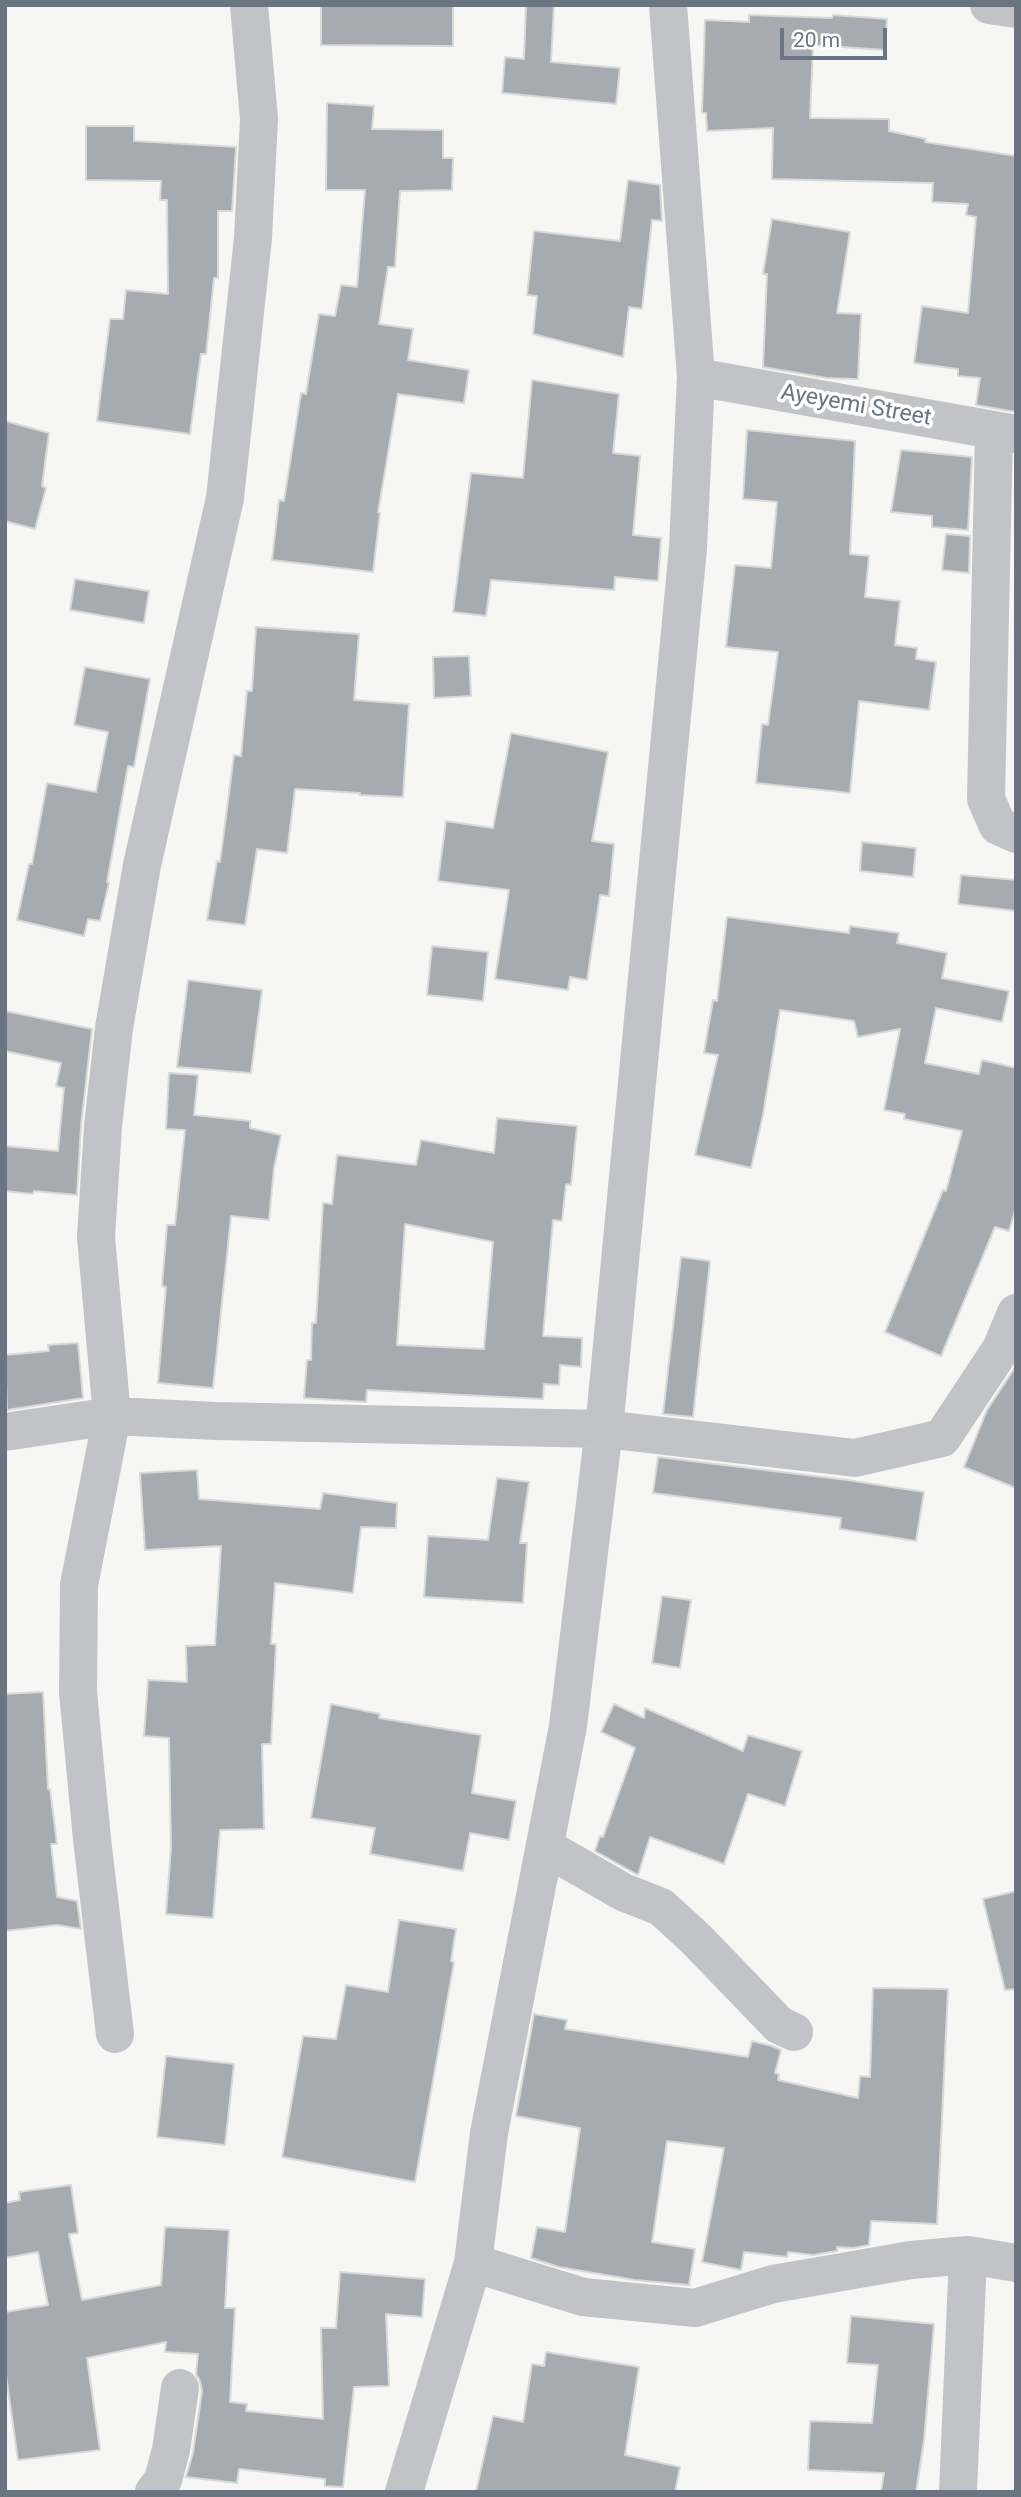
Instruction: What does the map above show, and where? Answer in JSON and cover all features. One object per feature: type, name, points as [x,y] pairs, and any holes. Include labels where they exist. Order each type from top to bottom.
[{"type":"street","points":[[115,2034],[78,1692],[79,1586],[112,1416],[96,1237],[103,1126],[114,1028],[142,865],[225,498],[253,238],[260,119],[249,5]]},
{"type":"street","points":[[404,2492],[473,2263],[489,2133],[568,1726],[604,1429],[688,548],[696,377],[668,5]]},
{"type":"street","points":[[989,5],[1016,9]]},
{"type":"street","name":"Ayeyemi Street","points":[[696,377],[1005,432]]},
{"type":"street","points":[[1005,432],[986,799],[998,826],[1016,834]]},
{"type":"street","points":[[5,1432],[112,1416],[216,1421],[604,1429],[855,1458],[942,1438],[1001,1349],[1016,1313]]},
{"type":"street","points":[[545,1847],[623,1892],[661,1907],[695,1938],[779,2025],[794,2032]]},
{"type":"street","points":[[473,2263],[583,2297],[695,2308],[773,2284],[911,2260],[968,2255],[1016,2263]]},
{"type":"street","points":[[958,2492],[968,2255]]},
{"type":"street","points":[[154,2492],[163,2480],[171,2450],[180,2388]]},
{"type":"building","points":[[321,5],[453,5],[453,46],[321,45]]},
{"type":"building","points":[[526,5],[554,5],[551,62],[620,68],[616,104],[502,93],[505,57],[524,59]]},
{"type":"building","points":[[749,15],[832,18],[833,15],[887,19],[885,50],[813,45],[810,118],[889,119],[889,131],[926,139],[925,142],[1016,156],[1016,412],[976,405],[980,378],[958,376],[958,369],[914,363],[922,306],[968,313],[976,217],[966,215],[968,204],[932,202],[933,183],[772,179],[773,128],[707,131],[706,113],[702,113],[705,20],[749,22]]},
{"type":"building","points":[[327,103],[374,106],[372,129],[443,130],[443,158],[453,158],[452,190],[400,191],[395,267],[388,267],[379,324],[413,329],[408,360],[469,370],[464,403],[398,394],[378,512],[373,572],[272,560],[279,500],[284,501],[301,393],[306,394],[319,314],[335,316],[341,285],[357,287],[365,190],[326,190]]},
{"type":"building","points":[[86,126],[134,126],[134,141],[236,147],[232,211],[218,211],[218,278],[214,278],[206,354],[201,354],[190,434],[97,421],[110,319],[123,319],[126,290],[168,294],[167,200],[160,200],[161,181],[86,180]]},
{"type":"building","points":[[628,180],[660,185],[662,221],[652,220],[642,309],[629,307],[623,357],[533,334],[537,296],[527,295],[534,231],[620,241]]},
{"type":"building","points":[[772,219],[850,232],[837,313],[861,314],[858,379],[827,378],[763,367],[767,274],[763,274]]},
{"type":"building","points":[[532,380],[619,394],[613,453],[640,456],[633,535],[661,538],[658,581],[615,577],[614,590],[491,580],[486,616],[453,612],[471,473],[523,478]]},
{"type":"building","points":[[5,421],[49,433],[42,486],[46,488],[35,529],[5,521]]},
{"type":"building","points":[[747,430],[855,441],[850,554],[869,556],[865,597],[900,601],[895,645],[917,648],[916,659],[936,662],[929,710],[859,701],[850,793],[756,783],[762,724],[768,725],[778,652],[726,647],[735,565],[771,568],[777,502],[743,499]]},
{"type":"building","points":[[901,450],[972,457],[968,530],[932,527],[932,516],[891,512]]},
{"type":"building","points":[[946,534],[970,536],[969,573],[942,570]]},
{"type":"building","points":[[75,579],[149,591],[144,623],[70,610]]},
{"type":"building","points":[[256,627],[359,634],[354,700],[409,704],[403,797],[295,789],[287,853],[257,849],[245,925],[207,920],[217,861],[220,862],[234,755],[241,756],[247,691],[252,691]]},
{"type":"building","points":[[469,656],[471,696],[434,698],[433,657]]},
{"type":"building","points":[[85,667],[150,679],[134,767],[128,766],[107,882],[109,883],[100,921],[88,919],[84,936],[17,920],[29,864],[32,864],[47,783],[96,792],[108,732],[74,725]]},
{"type":"building","points":[[511,733],[608,752],[592,841],[614,844],[609,896],[600,895],[587,980],[570,977],[568,990],[495,979],[509,890],[438,881],[446,821],[493,828]]},
{"type":"building","points":[[862,842],[916,848],[913,877],[860,871]]},
{"type":"building","points":[[961,875],[1016,880],[1016,911],[958,904]]},
{"type":"building","points":[[727,917],[849,933],[850,926],[899,933],[897,943],[947,953],[942,978],[1009,991],[1002,1022],[936,1008],[925,1063],[979,1074],[982,1060],[1016,1068],[1016,1207],[1009,1231],[995,1227],[941,1356],[885,1332],[943,1190],[946,1191],[962,1131],[904,1119],[905,1114],[884,1110],[900,1029],[858,1037],[854,1021],[780,1010],[763,1115],[751,1168],[695,1155],[718,1055],[704,1053],[713,1000],[717,1001]]},
{"type":"building","points":[[432,946],[488,952],[483,1001],[427,995]]},
{"type":"building","points":[[188,980],[262,990],[251,1073],[177,1067]]},
{"type":"building","points":[[5,1011],[92,1029],[81,1125],[77,1195],[5,1191],[5,1146],[58,1151],[64,1088],[56,1086],[61,1063],[5,1051]]},
{"type":"building","points":[[169,1073],[198,1075],[194,1115],[250,1121],[250,1128],[281,1135],[274,1168],[269,1220],[231,1216],[213,1388],[158,1383],[166,1287],[162,1286],[167,1225],[175,1225],[185,1130],[166,1129]]},
{"type":"building","points":[[497,1118],[577,1126],[571,1185],[566,1184],[562,1221],[553,1220],[543,1336],[582,1338],[581,1367],[560,1365],[559,1385],[544,1384],[543,1399],[367,1390],[366,1402],[304,1398],[307,1360],[311,1360],[312,1323],[316,1323],[323,1203],[332,1204],[337,1155],[416,1165],[421,1140],[494,1153]],"holes":[[[405,1224],[493,1242],[484,1349],[397,1345]]]},
{"type":"building","points":[[681,1257],[710,1261],[693,1417],[663,1414]]},
{"type":"building","points":[[78,1343],[83,1398],[7,1410],[5,1355],[49,1351],[48,1345]]},
{"type":"building","points":[[1016,1366],[1016,1488],[964,1467],[987,1410]]},
{"type":"building","points":[[658,1457],[924,1492],[916,1541],[840,1529],[841,1518],[653,1493]]},
{"type":"building","points":[[197,1470],[199,1499],[320,1509],[323,1493],[397,1503],[396,1528],[361,1527],[353,1593],[275,1583],[271,1644],[276,1644],[271,1744],[262,1744],[264,1829],[220,1830],[213,1918],[166,1914],[171,1848],[169,1738],[144,1736],[148,1680],[187,1682],[186,1646],[215,1645],[221,1546],[145,1550],[140,1473]]},
{"type":"building","points":[[497,1478],[529,1482],[520,1543],[527,1543],[523,1603],[424,1597],[428,1536],[488,1540]]},
{"type":"building","points":[[662,1596],[691,1600],[680,1668],[652,1663]]},
{"type":"building","points":[[43,1692],[48,1789],[57,1844],[51,1844],[57,1897],[77,1901],[81,1929],[57,1925],[5,1931],[5,1694]]},
{"type":"building","points":[[331,1704],[380,1714],[379,1718],[481,1735],[472,1793],[516,1801],[509,1840],[470,1833],[463,1871],[370,1854],[375,1828],[311,1818]]},
{"type":"building","points":[[614,1704],[644,1718],[645,1708],[743,1751],[748,1735],[802,1751],[785,1806],[748,1794],[724,1864],[650,1837],[638,1875],[595,1851],[600,1836],[603,1837],[635,1748],[601,1732]]},
{"type":"building","points":[[1016,1891],[1016,1989],[1005,1990],[983,1899]]},
{"type":"building","points":[[399,1920],[456,1929],[451,1961],[454,1962],[415,2182],[282,2157],[303,2036],[336,2039],[346,1985],[388,1992]]},
{"type":"building","points":[[873,1988],[948,1989],[937,2224],[871,2221],[869,2245],[837,2247],[837,2251],[813,2255],[788,2252],[787,2257],[744,2252],[741,2270],[702,2262],[724,2148],[667,2141],[652,2242],[695,2249],[689,2285],[635,2280],[559,2267],[531,2258],[537,2227],[565,2232],[580,2128],[516,2116],[534,2014],[567,2020],[565,2029],[748,2057],[752,2041],[772,2046],[781,2050],[775,2073],[779,2074],[778,2080],[858,2098],[860,2076],[870,2077]]},
{"type":"building","points":[[166,2056],[234,2064],[225,2145],[157,2137]]},
{"type":"building","points":[[71,2185],[78,2233],[69,2234],[82,2300],[161,2285],[165,2227],[229,2230],[225,2308],[235,2308],[230,2402],[247,2404],[246,2411],[323,2419],[321,2328],[336,2328],[340,2272],[425,2279],[422,2317],[386,2314],[389,2386],[354,2387],[343,2487],[325,2486],[325,2479],[239,2469],[237,2483],[186,2477],[193,2453],[202,2391],[196,2374],[198,2354],[165,2352],[166,2342],[87,2358],[100,2450],[18,2460],[5,2368],[5,2312],[48,2305],[38,2252],[5,2258],[5,2203],[20,2200],[19,2192]]},
{"type":"building","points":[[851,2316],[934,2324],[924,2440],[916,2492],[881,2492],[884,2473],[808,2470],[810,2421],[872,2423],[878,2365],[847,2363]]},
{"type":"building","points":[[546,2352],[639,2367],[625,2455],[680,2467],[675,2492],[476,2492],[493,2416],[523,2422],[532,2364],[544,2366]]}]
